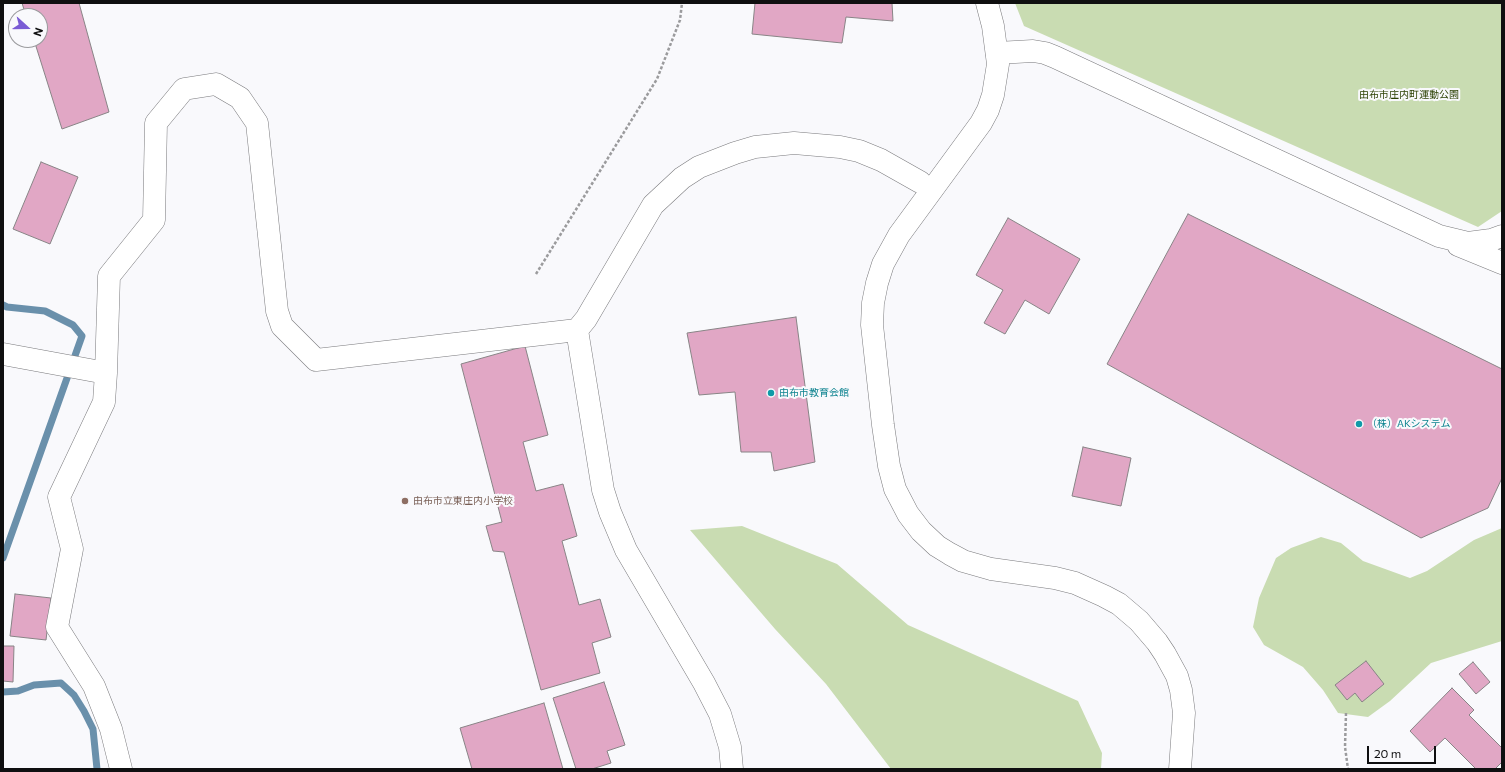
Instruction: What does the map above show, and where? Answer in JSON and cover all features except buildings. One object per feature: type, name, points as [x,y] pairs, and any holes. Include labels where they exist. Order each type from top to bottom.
[{"type":"street","points":[[987,3],[993,26],[998,64],[993,95],[988,110],[981,123],[899,234],[883,264],[873,303],[872,325],[883,425],[893,481],[902,503],[921,531],[937,546],[950,554],[963,561],[991,569],[1055,578],[1075,583],[1118,604],[1139,621],[1165,654],[1177,676],[1181,690],[1184,713],[1180,769]]},
{"type":"street","points":[[997,53],[1033,51],[1045,53],[1055,57],[1439,236],[1502,263]]},
{"type":"street","points":[[121,769],[111,729],[94,686],[57,627],[72,549],[59,497],[104,402],[108,276],[154,220],[156,123],[184,89],[216,84],[240,98],[257,123],[277,311],[282,326],[316,360],[577,330],[590,314],[652,205],[682,178],[699,167],[717,159],[755,147],[794,143],[840,147],[859,151],[881,160],[920,182]]},
{"type":"street","points":[[1439,236],[1468,243],[1491,240],[1502,236]]},
{"type":"street","points":[[577,330],[603,490],[610,512],[626,550],[704,683],[720,714],[730,747],[732,769]]},
{"type":"street","points":[[3,354],[106,373]]},
{"type":"path","points":[[536,274],[657,79],[680,20],[682,3]]},
{"type":"path","points":[[1346,713],[1346,747],[1348,769]]},
{"type":"green space","name":"由布市庄内町運動公園","points":[[1015,3],[1502,3],[1502,211],[1478,227],[1024,26]]},
{"type":"green space","points":[[742,526],[837,564],[908,625],[1078,701],[1102,753],[1101,769],[891,769],[826,684],[775,629],[690,530]]},
{"type":"green space","points":[[1502,528],[1502,641],[1431,663],[1390,701],[1368,717],[1338,713],[1323,690],[1303,667],[1264,645],[1253,627],[1259,598],[1276,558],[1291,548],[1321,537],[1341,543],[1363,561],[1410,578],[1427,571],[1474,540]]},
{"type":"waterway","points":[[3,305],[7,307],[45,311],[73,325],[82,336],[3,558]]},
{"type":"waterway","points":[[3,692],[18,691],[34,685],[61,683],[74,695],[93,729],[97,769]]},
{"type":"place","name":"由布市教育会館","points":[[771,393]]},
{"type":"place","name":"（株）AKシステム","points":[[1359,424]]},
{"type":"place","name":"由布市立東庄内小学校","points":[[405,501]]}]
